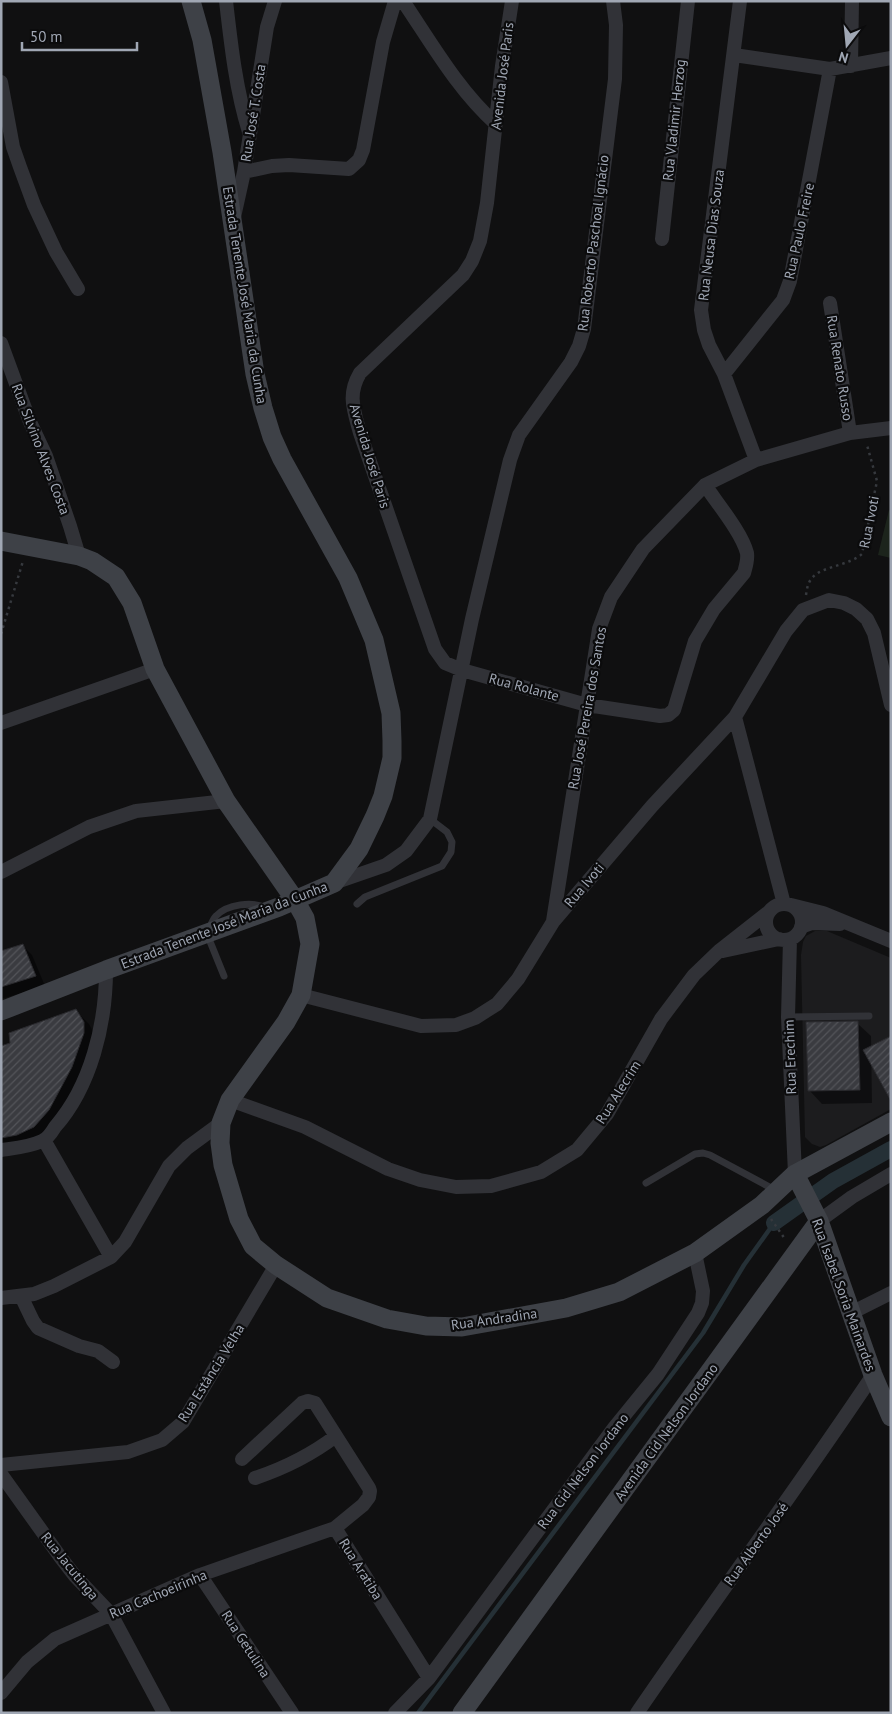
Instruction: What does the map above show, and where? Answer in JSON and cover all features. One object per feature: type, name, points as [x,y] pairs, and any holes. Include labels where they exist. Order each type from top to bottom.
[{"type":"main road","name":"Estrada Tenente José Maria da Cunha","points":[[1,1011],[106,970],[271,910],[334,883],[359,849],[383,796],[392,758],[391,713],[374,640],[348,578],[282,459],[265,416],[255,374],[202,40],[191,1]]},
{"type":"main road","name":"Rua Andradina","points":[[1,541],[79,556],[92,561],[116,577],[132,603],[155,669],[226,801],[306,918],[310,944],[301,995],[286,1022],[230,1100],[221,1123],[220,1143],[223,1165],[239,1219],[254,1246],[276,1265],[327,1298],[387,1319],[426,1326],[462,1327],[566,1308],[619,1292],[695,1253],[762,1205],[777,1191],[799,1182]]},
{"type":"main road","points":[[799,1182],[891,1122]]},
{"type":"main road","name":"Rua Isabel Soria Mainardes","points":[[799,1182],[816,1215],[873,1375],[891,1417]]},
{"type":"main road","name":"Avenida Cid Nelson Jordano","points":[[462,1713],[816,1215]]},
{"type":"street","points":[[226,1],[237,86],[242,111],[250,135]]},
{"type":"street","name":"Rua José T. Costa","points":[[232,225],[244,172],[267,27],[275,1]]},
{"type":"street","points":[[244,172],[280,165],[348,169],[359,160],[363,150],[384,42],[395,1]]},
{"type":"street","points":[[403,1],[464,91],[480,110],[496,124]]},
{"type":"street","name":"Avenida José Paris","points":[[462,670],[445,662],[435,649],[360,433],[352,399],[355,382],[360,373],[463,275],[472,261],[480,241],[487,203],[502,66],[512,1]]},
{"type":"street","name":"Rua Roberto Paschoal Ignácio","points":[[462,670],[510,460],[519,435],[571,362],[579,346],[584,329],[615,79],[616,24],[613,1]]},
{"type":"street","name":"Rua Vladimir Herzog","points":[[662,239],[688,1]]},
{"type":"street","name":"Rua Neusa Dias Souza","points":[[740,1],[702,310],[704,330],[709,345],[724,374],[756,460]]},
{"type":"street","points":[[851,66],[852,1]]},
{"type":"street","points":[[734,55],[830,69],[891,58]]},
{"type":"street","name":"Rua Paulo Freire","points":[[724,374],[783,300],[790,281],[830,69]]},
{"type":"street","points":[[1,82],[13,147],[34,205],[56,252],[78,289]]},
{"type":"street","name":"Rua Renato Russo","points":[[830,303],[857,432]]},
{"type":"street","name":"Rua Silvino Alves Costa","points":[[1,343],[30,422],[46,456],[79,556]]},
{"type":"street","name":"Rua José Pereira dos Santos","points":[[553,922],[599,629],[612,597],[643,549],[705,485],[756,460],[857,432],[891,428]]},
{"type":"street","name":"Rua Rolante","points":[[462,670],[587,704],[660,716],[668,715],[674,710],[695,641],[704,625],[744,573],[747,566],[746,553],[741,539],[705,485]]},
{"type":"street","name":"Rua Ivoti","points":[[301,995],[422,1026],[456,1025],[476,1018],[497,1004],[518,979],[553,922],[652,806],[735,717],[786,631],[803,610],[829,600],[844,603],[856,609],[867,619],[874,633],[891,705]]},
{"type":"street","points":[[1,723],[155,669]]},
{"type":"street","points":[[334,883],[386,865],[406,851],[430,819],[462,670]]},
{"type":"street","points":[[720,951],[784,939],[799,932],[801,927],[801,916],[798,911],[787,905],[735,717]]},
{"type":"street","points":[[1,872],[90,827],[136,812],[226,801]]},
{"type":"street","points":[[784,939],[774,936],[767,927],[767,916],[776,906],[787,905],[823,913],[891,941]]},
{"type":"street","name":"Rua Alecrim","points":[[230,1100],[305,1127],[388,1169],[420,1180],[456,1187],[491,1186],[541,1172],[577,1150],[607,1114],[661,1020],[694,975],[720,951],[770,911]]},
{"type":"street","points":[[801,927],[812,923],[849,925]]},
{"type":"street","name":"Rua Erechim","points":[[784,939],[799,1182]]},
{"type":"street","points":[[1,1150],[22,1148],[44,1140],[67,1114],[98,1044],[106,998],[106,970]]},
{"type":"street","points":[[1,1298],[34,1294],[111,1257],[125,1242],[169,1166],[187,1148],[221,1123]]},
{"type":"street","points":[[44,1140],[111,1257]]},
{"type":"street","name":"Avenida Cid Nelson Jordano","points":[[816,1215],[891,1174]]},
{"type":"street","name":"Rua Cid Nelson Jordano","points":[[429,1678],[608,1436],[658,1374],[698,1313],[702,1303],[702,1291],[695,1253]]},
{"type":"street","name":"Rua Estância Velha","points":[[1,1465],[128,1452],[162,1440],[183,1422],[276,1265]]},
{"type":"street","points":[[852,1313],[891,1293]]},
{"type":"street","points":[[21,1296],[38,1328],[79,1346],[98,1351],[113,1362]]},
{"type":"street","name":"Rua Alberto José","points":[[637,1713],[810,1469],[873,1375]]},
{"type":"street","name":"Rua Aratiba","points":[[242,1458],[302,1403],[308,1401],[315,1403],[370,1491],[369,1497],[363,1505],[335,1528],[429,1678]]},
{"type":"street","points":[[256,1478],[300,1460],[336,1436]]},
{"type":"street","name":"Rua Jacutinga","points":[[1,1474],[60,1558],[111,1614],[164,1713]]},
{"type":"street","name":"Rua Cachoeirinha","points":[[1,1693],[27,1662],[55,1639],[200,1575],[335,1528]]},
{"type":"street","name":"Rua Getulina","points":[[200,1575],[292,1713]]},
{"type":"street","points":[[395,1713],[429,1678]]},
{"type":"lane","points":[[357,904],[365,897],[442,866],[451,852],[452,842],[447,832],[430,819]]},
{"type":"lane","points":[[207,934],[224,976]]},
{"type":"lane","points":[[788,1017],[869,1016]]},
{"type":"lane","points":[[646,1183],[695,1154],[702,1153],[710,1155],[777,1191]]},
{"type":"path","name":"Rua Ivoti","points":[[803,610],[808,583],[814,575],[855,561],[862,554],[877,481],[857,432]]},
{"type":"path","points":[[1,634],[28,545]]},
{"type":"path","points":[[770,1218],[783,1237]]},
{"type":"shaded area","points":[[889,510],[891,511],[891,558],[878,555]]},
{"type":"shaded area","points":[[815,931],[827,931],[891,958],[891,1109],[820,1147],[812,1144],[805,1137],[801,955],[806,936]]},
{"type":"building","points":[[23,944],[36,976],[1,987],[1,951]]},
{"type":"building","points":[[76,1009],[84,1022],[84,1033],[72,1067],[49,1110],[34,1127],[17,1135],[1,1138],[1,1046],[10,1043],[9,1033]]},
{"type":"building","points":[[858,1021],[860,1090],[808,1091],[806,1022]]},
{"type":"building","points":[[891,1036],[891,1101],[863,1050]]},
{"type":"waterway","points":[[774,1223],[833,1181],[891,1149]]},
{"type":"waterway","points":[[418,1713],[703,1333],[744,1265],[774,1223]]}]
